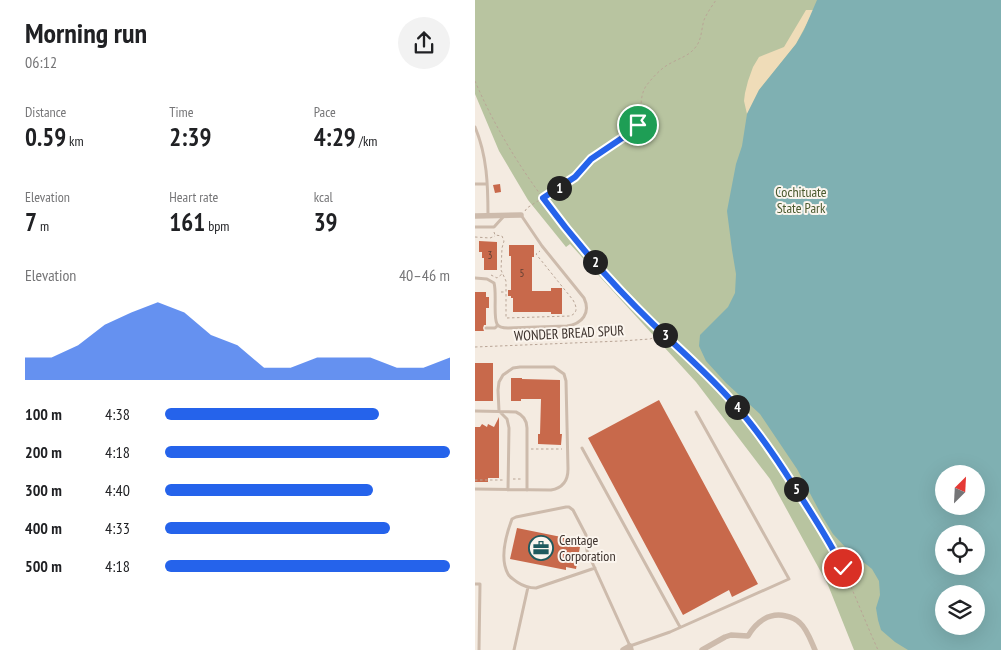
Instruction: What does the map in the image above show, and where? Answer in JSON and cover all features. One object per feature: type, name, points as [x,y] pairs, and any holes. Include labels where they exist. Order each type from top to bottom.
[{"type":"street","points":[[475,216],[521,215]]},
{"type":"street","points":[[702,650],[731,635],[748,636],[751,630],[765,617],[777,614],[800,622],[805,628],[815,650]]},
{"type":"street","points":[[623,650],[630,648]]},
{"type":"lane","points":[[475,127],[483,151],[488,216]]},
{"type":"lane","points":[[475,184],[487,184]]},
{"type":"lane","points":[[486,328],[498,326],[508,328],[573,325],[582,319],[587,308],[583,296],[546,251],[521,215]]},
{"type":"lane","points":[[475,228],[494,227],[504,216]]},
{"type":"lane","points":[[475,278],[487,279],[494,283],[498,326]]},
{"type":"lane","points":[[475,489],[508,490],[551,490],[563,486],[568,474],[566,381],[563,374],[557,369],[520,366],[506,372],[501,378],[498,386],[499,411],[507,419],[509,428],[508,490]]},
{"type":"lane","points":[[475,411],[517,412],[525,420],[527,428],[527,490]]},
{"type":"lane","points":[[595,568],[539,587],[528,587],[520,584],[509,575],[503,557],[512,519],[566,506],[571,508],[586,535],[587,551],[595,568],[630,648],[789,579],[696,412]]},
{"type":"lane","points":[[582,448],[681,627]]},
{"type":"lane","points":[[475,584],[480,584],[479,650]]},
{"type":"lane","points":[[514,650],[528,587]]},
{"type":"path","points":[[521,215],[527,208],[575,177],[591,159],[634,130],[640,118],[642,94],[645,87],[661,70],[672,62],[687,56],[695,48],[700,40],[705,19],[716,0]]},
{"type":"path","points":[[475,81],[484,102],[520,166],[562,222],[600,268],[629,299],[730,398],[768,447],[831,545],[843,568],[877,650]]},
{"type":"path","points":[[495,235],[493,232],[497,230]]},
{"type":"path","points":[[475,237],[490,238],[495,235],[502,236],[503,238],[501,270],[506,281],[506,318],[565,316],[573,314],[577,309],[573,300],[536,254],[540,251]]},
{"type":"path","points":[[501,292],[506,292]]},
{"type":"path","name":"WONDER BREAD SPUR","points":[[475,347],[621,342],[650,339],[663,333]]},
{"type":"path","points":[[531,449],[568,449]]},
{"type":"path","points":[[475,480],[527,479]]},
{"type":"green space","name":"Cochituate State Park","points":[[475,0],[1001,0],[1001,650],[854,650],[828,585],[770,479],[696,382],[570,244],[566,247],[528,200],[499,151],[475,94]]},
{"type":"sand","points":[[806,10],[814,10],[796,44],[759,90],[747,114],[744,101],[745,93],[753,67],[759,57],[784,47]]},
{"type":"water","name":"Cochituate State Park","points":[[817,0],[1001,0],[1001,650],[908,650],[881,630],[876,608],[880,595],[879,581],[872,569],[847,549],[833,534],[797,469],[760,414],[726,383],[706,361],[699,346],[700,335],[728,307],[735,293],[736,274],[727,211],[736,164],[742,146],[747,114],[759,90],[796,44]]},
{"type":"building","points":[[500,184],[501,192],[495,193],[493,185]]},
{"type":"building","points":[[479,241],[497,242],[497,270],[484,270],[484,258],[482,258],[482,252],[479,252]]},
{"type":"building","points":[[509,245],[534,245],[532,291],[551,291],[551,288],[562,288],[562,314],[551,314],[551,312],[513,312],[513,298],[508,296],[508,290],[511,290],[511,256],[509,256]]},
{"type":"building","points":[[475,292],[486,292],[486,297],[489,297],[489,308],[486,308],[484,331],[475,331]]},
{"type":"building","points":[[475,363],[493,363],[493,401],[475,401]]},
{"type":"building","points":[[511,378],[560,380],[561,445],[538,444],[541,399],[511,401]]},
{"type":"building","points":[[659,400],[758,584],[732,597],[729,590],[683,615],[588,438]]},
{"type":"building","points":[[499,417],[499,478],[488,478],[488,482],[475,482],[475,427],[480,427],[482,424],[487,427],[488,424],[494,427]]},
{"type":"building","points":[[517,528],[581,541],[576,569],[566,567],[566,570],[510,559]]},
{"type":"place","name":"Centage Corporation","points":[[541,548]]},
{"type":"route","points":[[638,125],[634,130],[591,159],[575,177],[543,198],[600,268],[653,323],[705,372],[745,416],[761,436],[818,523],[843,568]]}]
